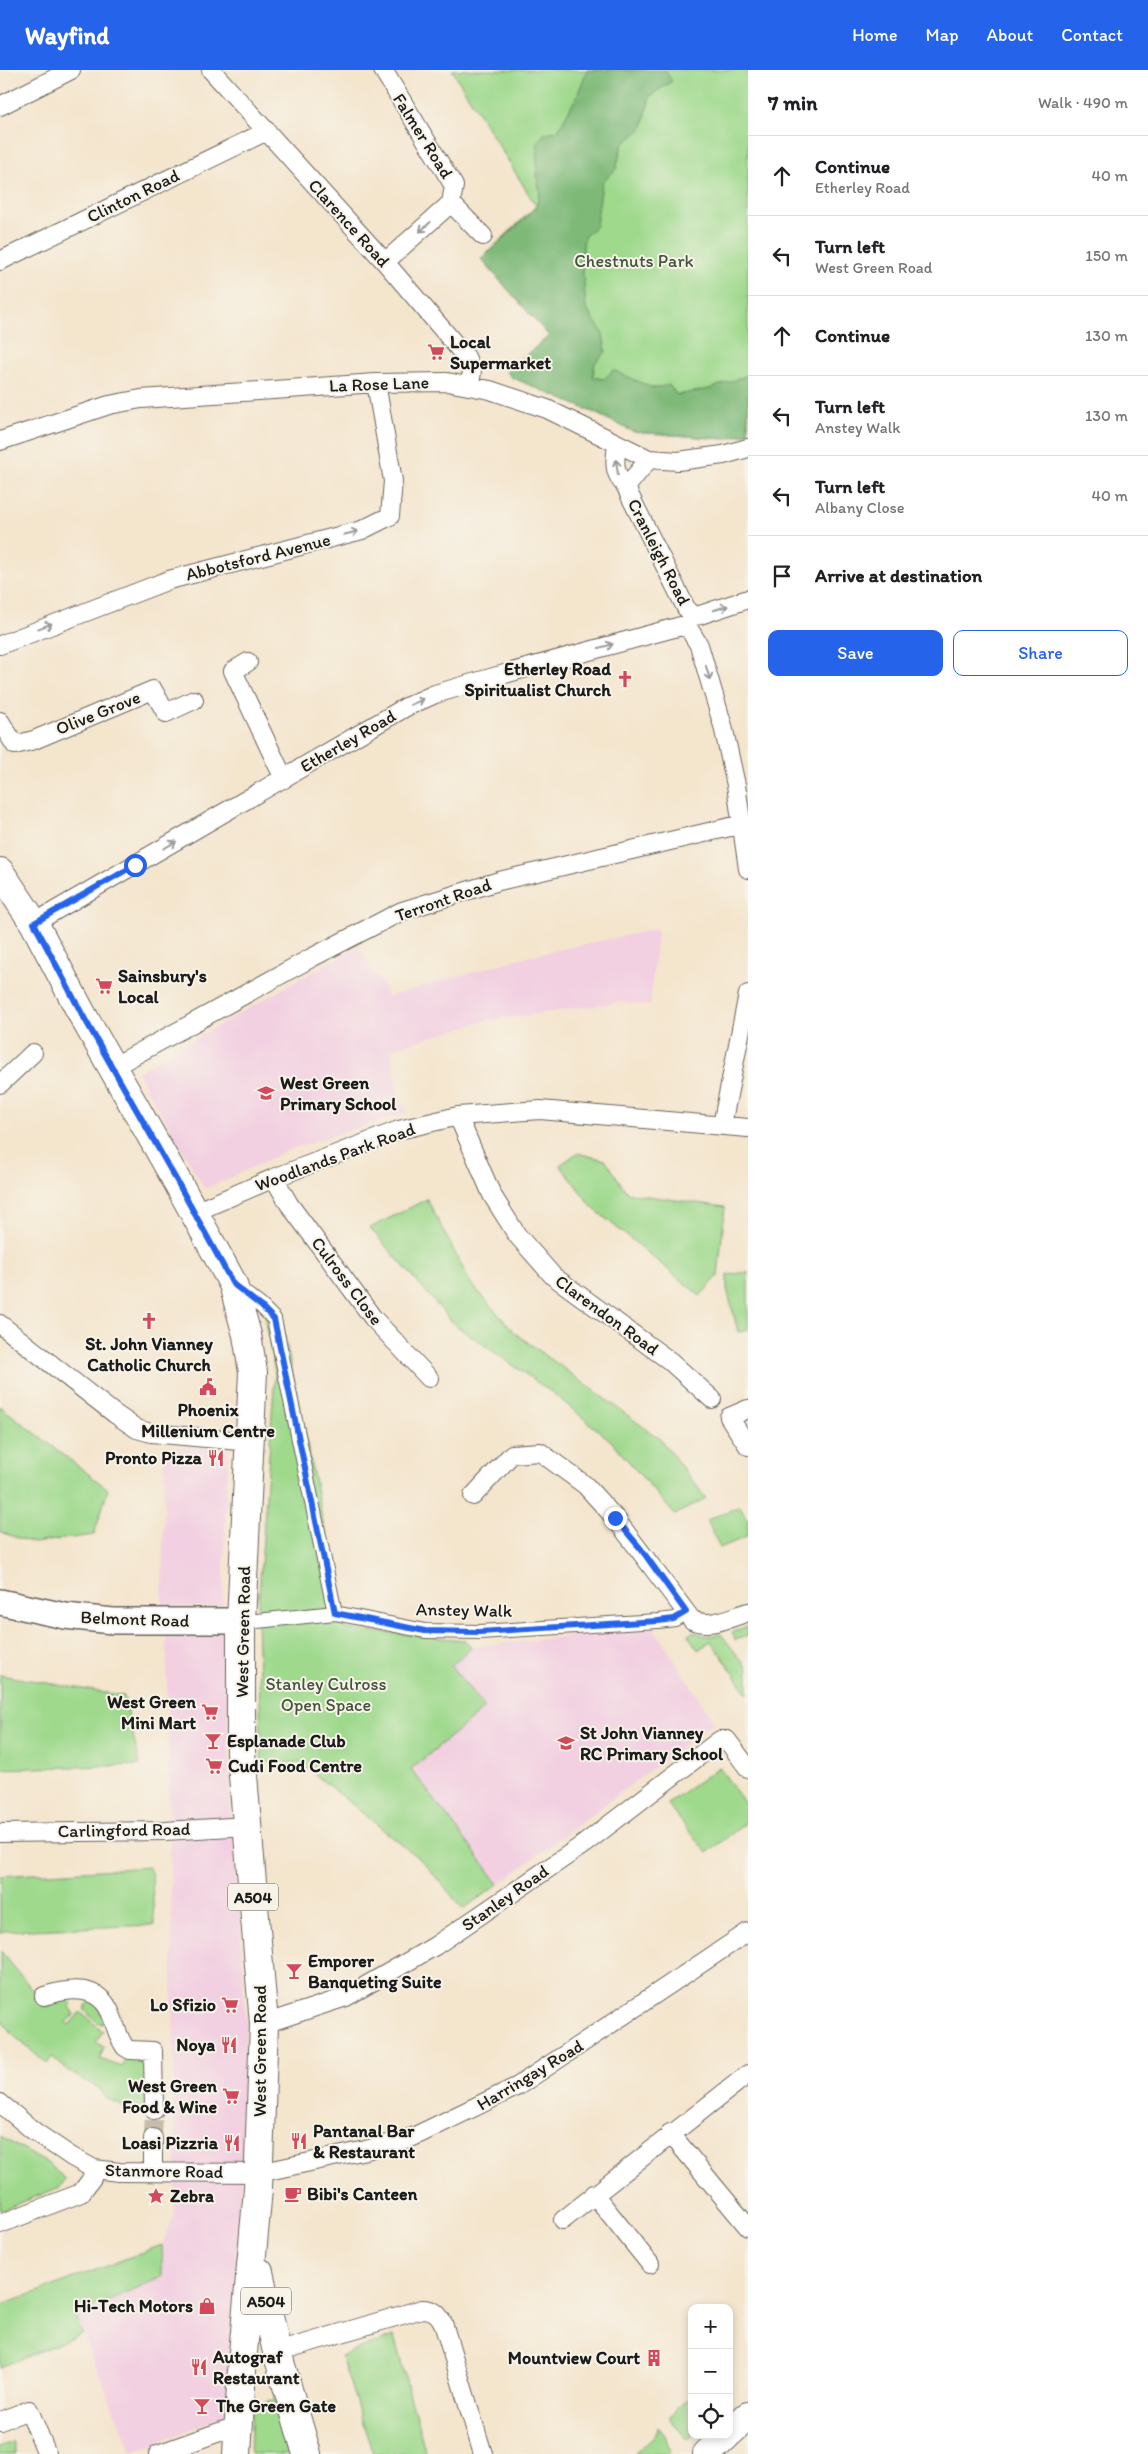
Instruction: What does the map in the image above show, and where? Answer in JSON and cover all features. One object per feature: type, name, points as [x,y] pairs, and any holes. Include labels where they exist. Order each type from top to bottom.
[{"type":"main road","name":"West Green Road","points":[[0,872],[34,923],[82,1014],[195,1212],[233,1284],[247,1335],[253,1372],[241,1621],[241,1752],[264,2024],[259,2173],[254,2250],[243,2353],[237,2454]]},
{"type":"main road","name":"Belmont Road","points":[[0,1602],[66,1616],[113,1621],[241,1621]]},
{"type":"main road","name":"A504","points":[[254,2250],[277,2352],[307,2454]]},
{"type":"main road","points":[[243,2353],[248,2344],[257,2340],[265,2342],[277,2352]]},
{"type":"main road","points":[[733,2430],[748,2416]]},
{"type":"main road","points":[[707,2454],[723,2439]]},
{"type":"street","points":[[0,106],[71,70]]},
{"type":"street","name":"Clarence Road","points":[[211,70],[385,262],[466,356],[472,372],[470,385]]},
{"type":"street","name":"Falmer Road","points":[[383,70],[454,186],[451,203],[385,262]]},
{"type":"street","name":"Clinton Road","points":[[0,261],[267,131]]},
{"type":"street","name":"Falmer Road","points":[[451,203],[484,236]]},
{"type":"street","name":"La Rose Lane","points":[[0,441],[109,405],[142,399],[376,383],[447,382],[470,385],[512,396],[547,409],[649,458],[678,462],[723,455],[748,448]]},
{"type":"street","name":"Abbotsford Avenue","points":[[0,646],[169,580],[362,530],[390,516],[393,481],[376,383]]},
{"type":"street","name":"Cranleigh Road","points":[[617,444],[615,466],[619,478],[627,486],[629,494],[686,608],[699,644],[724,726],[743,824],[748,869]]},
{"type":"street","name":"Cranleigh Road","points":[[627,486],[649,458]]},
{"type":"street","name":"Etherley Road","points":[[34,923],[284,779],[367,728],[435,694],[682,626],[748,599]]},
{"type":"street","points":[[248,662],[233,671],[284,779]]},
{"type":"street","name":"Olive Grove","points":[[0,721],[15,745],[34,740],[153,690],[166,713],[194,700]]},
{"type":"street","name":"Terront Road","points":[[113,1067],[311,958],[402,911],[499,881],[743,824]]},
{"type":"street","points":[[722,1125],[748,994]]},
{"type":"street","points":[[0,1084],[33,1053]]},
{"type":"street","name":"Woodlands Park Road","points":[[195,1212],[274,1178],[399,1130],[458,1116],[540,1110],[748,1128]]},
{"type":"street","name":"Clarendon Road","points":[[458,1116],[492,1195],[517,1235],[552,1276],[670,1361],[712,1399]]},
{"type":"street","name":"Culross Close","points":[[274,1178],[289,1204],[373,1318],[429,1378]]},
{"type":"street","points":[[233,1284],[274,1319],[335,1613]]},
{"type":"street","points":[[0,1324],[137,1429],[151,1433],[250,1442]]},
{"type":"street","points":[[748,1408],[729,1416],[748,1446]]},
{"type":"street","points":[[473,1496],[512,1454],[540,1452],[585,1485],[615,1518],[641,1549],[692,1620],[702,1624],[748,1612]]},
{"type":"street","name":"Anstey Walk","points":[[241,1621],[335,1613],[425,1631],[479,1632],[658,1621],[674,1619],[686,1612]]},
{"type":"street","name":"Stanley Road","points":[[264,2024],[346,1997],[435,1946],[584,1844],[720,1740],[727,1740],[748,1768]]},
{"type":"street","name":"Carlingford Road","points":[[0,1833],[165,1831],[247,1826]]},
{"type":"street","name":"Harringay Road","points":[[259,2173],[366,2150],[414,2137],[459,2117],[518,2086],[748,1932]]},
{"type":"street","points":[[44,1996],[74,1989],[94,1994],[109,2009],[125,2048],[153,2051],[154,2110]]},
{"type":"street","points":[[563,2220],[670,2133],[748,2074]]},
{"type":"street","name":"Stanmore Road","points":[[0,2103],[35,2132],[72,2157],[94,2169],[119,2172],[259,2173]]},
{"type":"street","points":[[670,2133],[748,2227]]},
{"type":"street","points":[[153,2138],[153,2171]]},
{"type":"street","points":[[0,2224],[81,2192],[92,2178],[94,2169]]},
{"type":"street","points":[[594,2194],[650,2264]]},
{"type":"street","points":[[277,2352],[422,2309],[431,2309],[438,2314],[443,2323],[483,2454]]},
{"type":"street","points":[[0,2421],[29,2410],[47,2454]]},
{"type":"street","points":[[158,2454],[239,2425]]},
{"type":"shaded area","points":[[657,929],[650,1006],[622,1002],[485,1021],[391,1049],[399,1100],[408,1112],[291,1149],[205,1189],[137,1072],[360,945],[370,968],[383,983],[387,997],[525,957]]},
{"type":"shaded area","points":[[165,1447],[228,1449],[223,1607],[162,1607]]},
{"type":"shaded area","points":[[227,1615],[230,1795],[240,1914],[246,2022],[244,2148],[227,2414],[132,2453],[75,2315],[162,2276],[162,2245],[174,2215],[176,2187],[166,1618]]},
{"type":"shaded area","name":"St John Vianney RC Primary School","points":[[653,1627],[714,1722],[499,1884],[411,1769],[485,1708],[451,1666],[472,1647]]},
{"type":"green space","name":"Chestnuts Park","points":[[452,70],[748,70],[748,433],[725,439],[634,432],[511,377],[506,372],[549,336],[481,259],[536,206]]},
{"type":"green space","points":[[587,70],[665,70],[672,81],[650,96],[643,127],[622,145],[616,169],[602,183],[596,226],[584,237],[582,260],[586,308],[603,333],[606,352],[595,363],[593,377],[604,379],[613,370],[653,388],[669,385],[677,395],[709,389],[748,375],[748,433],[725,439],[634,432],[511,377],[506,372],[549,336],[481,259],[536,208],[540,192],[537,175],[537,142],[544,134],[558,130],[577,96]]},
{"type":"green space","points":[[577,1153],[606,1160],[627,1193],[725,1207],[718,1276],[700,1296],[593,1208],[560,1165]]},
{"type":"green space","points":[[427,1199],[470,1282],[515,1333],[660,1439],[706,1498],[675,1515],[610,1440],[554,1394],[454,1324],[370,1228]]},
{"type":"green space","points":[[748,1272],[748,1330],[738,1332],[727,1289],[727,1275]]},
{"type":"green space","name":"Stanley Culross Open Space","points":[[279,1308],[345,1629],[464,1640],[472,1647],[451,1666],[485,1708],[411,1769],[499,1884],[463,1909],[423,1862],[301,1763],[262,1762],[257,1621],[275,1373],[264,1309]]},
{"type":"green space","points":[[0,1406],[108,1489],[94,1535],[33,1543],[0,1532]]},
{"type":"green space","points":[[740,1506],[748,1521],[748,1536],[720,1548],[707,1520]]},
{"type":"green space","points":[[748,1626],[748,1636],[735,1640],[732,1632]]},
{"type":"green space","points":[[693,1632],[707,1636],[721,1634],[748,1669],[748,1694],[711,1641],[698,1650],[688,1635]]},
{"type":"green space","points":[[0,1675],[124,1696],[140,1765],[0,1769]]},
{"type":"green space","points":[[719,1767],[748,1808],[748,1821],[707,1853],[667,1804]]},
{"type":"green space","points":[[149,1867],[152,1876],[154,1925],[4,1931],[0,1934],[0,1876]]},
{"type":"green space","points":[[0,1950],[47,2007],[65,1996],[72,2003],[70,2007],[75,2014],[66,2022],[69,2025],[80,2012],[103,2031],[96,2042],[104,2047],[100,2059],[122,2067],[127,2055],[146,2055],[148,2110],[128,2113],[118,2103],[107,2099],[100,2089],[71,2073],[52,2057],[47,2064],[14,2036],[0,2019]]},
{"type":"green space","points":[[93,1998],[97,2002],[104,2020],[102,2024],[85,2011],[85,2007]]},
{"type":"green space","points":[[0,2136],[50,2165],[65,2179],[60,2187],[0,2211]]},
{"type":"green space","points":[[162,2245],[162,2277],[75,2315],[82,2334],[0,2367],[0,2306]]},
{"type":"green space","points":[[394,2336],[426,2454],[373,2454],[341,2356]]},
{"type":"green space","points":[[275,2399],[291,2454],[250,2454],[252,2407]]},
{"type":"green space","points":[[688,2400],[688,2438],[687,2439],[668,2417]]},
{"type":"green space","points":[[658,2427],[665,2435],[670,2451],[668,2454],[634,2454],[654,2436]]},
{"type":"green space","points":[[12,2442],[16,2454],[0,2454],[0,2447]]},
{"type":"tunnel","points":[[153,2138],[154,2110]]},
{"type":"place","name":"Local Supermarket","points":[[436,352]]},
{"type":"place","name":"Etherley Road Spiritualist Church","points":[[625,679]]},
{"type":"place","name":"Sainsbury's Local","points":[[104,986]]},
{"type":"place","name":"West Green Primary School","points":[[266,1093]]},
{"type":"place","name":"St. John Vianney Catholic Church","points":[[149,1321]]},
{"type":"place","name":"Phoenix Millenium Centre","points":[[208,1387]]},
{"type":"place","name":"Pronto Pizza","points":[[216,1458]]},
{"type":"place","name":"West Green Mini Mart","points":[[210,1712]]},
{"type":"place","name":"Esplanade Club","points":[[213,1741]]},
{"type":"place","name":"St John Vianney RC Primary School","points":[[566,1743]]},
{"type":"place","name":"Cudi Food Centre","points":[[214,1766]]},
{"type":"place","name":"Emporer Banqueting Suite","points":[[294,1971]]},
{"type":"place","name":"Lo Sfizio","points":[[230,2005]]},
{"type":"place","name":"Noya","points":[[229,2045]]},
{"type":"place","name":"West Green Food & Wine","points":[[231,2096]]},
{"type":"place","name":"Pantanal Bar & Restaurant","points":[[299,2141]]},
{"type":"place","name":"Loasi Pizzria","points":[[232,2143]]},
{"type":"place","name":"Bibi's Canteen","points":[[293,2194]]},
{"type":"place","name":"Zebra","points":[[156,2196]]},
{"type":"place","name":"Hi-Tech Motors","points":[[207,2306]]},
{"type":"place","name":"Mountview Court","points":[[654,2358]]},
{"type":"place","name":"Autograf Restaurant","points":[[199,2367]]},
{"type":"place","name":"The Green Gate","points":[[202,2406]]},
{"type":"route","points":[[135,865],[34,923],[82,1014],[195,1212],[233,1284],[274,1319],[335,1613],[425,1631],[479,1632],[658,1621],[674,1619],[686,1612],[641,1549],[615,1518]]}]
